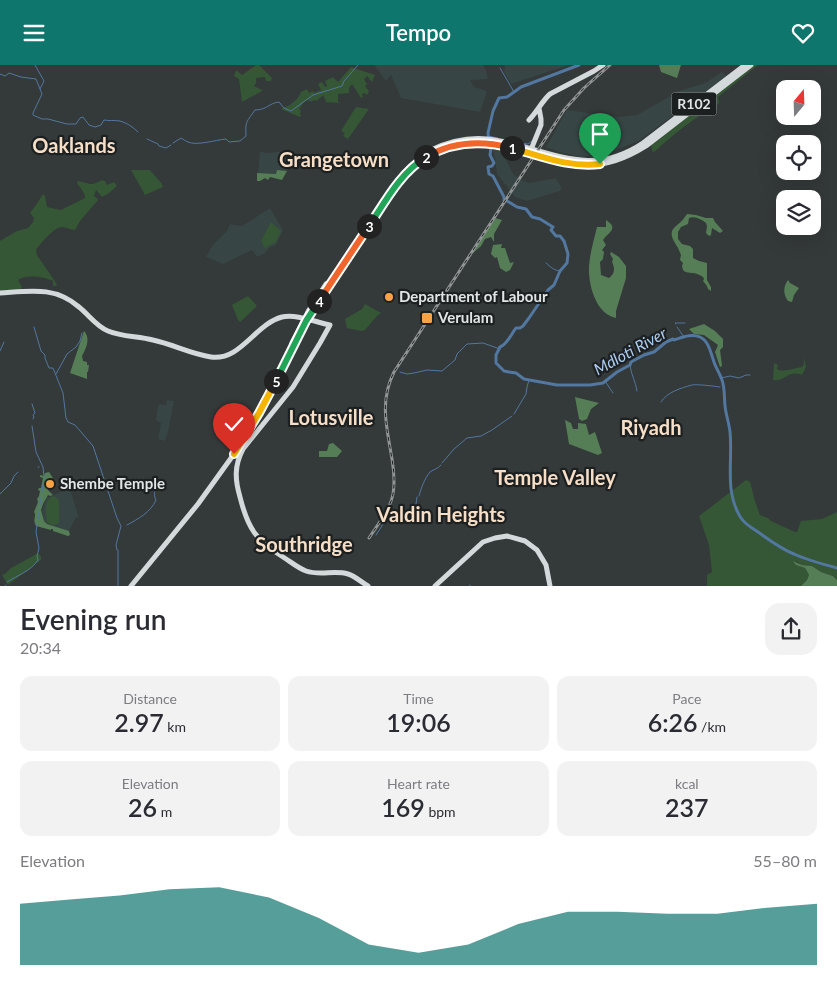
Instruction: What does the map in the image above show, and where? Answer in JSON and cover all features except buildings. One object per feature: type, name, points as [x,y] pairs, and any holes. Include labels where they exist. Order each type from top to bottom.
[{"type":"main road","points":[[529,120],[545,99],[555,91],[603,65]]},
{"type":"main road","name":"R102","points":[[505,144],[568,163],[596,165],[620,159],[635,153],[643,144],[746,65]]},
{"type":"main road","name":"R102","points":[[131,586],[198,504],[234,454],[259,413],[300,330],[303,318],[393,190],[422,159],[441,150],[479,140],[522,147],[530,151],[540,151],[573,160],[596,161],[621,155],[643,144],[751,65]]},
{"type":"main road","points":[[530,151],[541,122],[540,107]]},
{"type":"main road","points":[[522,147],[530,145],[534,141]]},
{"type":"main road","points":[[534,141],[535,147],[540,151]]},
{"type":"main road","points":[[0,293],[37,291],[56,293],[74,303],[101,327],[112,333],[154,340],[215,358],[233,352],[269,323],[276,320],[303,318],[326,327],[326,333]]},
{"type":"main road","points":[[300,330],[300,323],[303,318]]},
{"type":"main road","points":[[300,330],[308,324],[330,326],[293,387],[243,449],[236,467],[236,481],[247,521],[262,543],[294,565],[307,571],[318,574],[347,574],[368,586]]},
{"type":"main road","name":"R102","points":[[127,586],[194,504],[232,452],[257,411],[300,330]]},
{"type":"main road","points":[[435,586],[478,546],[487,540],[503,536],[522,539],[537,550],[546,565],[550,586]]},
{"type":"shaded area","points":[[374,65],[483,65],[488,79],[470,80],[474,87],[487,91],[480,112],[401,98],[391,75],[386,81]]},
{"type":"shaded area","points":[[505,65],[569,65],[511,84],[504,72]]},
{"type":"shaded area","points":[[722,72],[727,76],[638,141],[611,152],[581,157],[546,147],[567,110],[619,117],[637,115],[679,91],[705,83]]},
{"type":"shaded area","points":[[498,148],[501,150],[513,174],[521,180],[529,183],[556,178],[562,189],[527,201],[515,197],[497,174],[493,149]]},
{"type":"shaded area","points":[[260,151],[266,153],[286,151],[295,155],[295,159],[287,171],[277,170],[276,174],[258,173]]},
{"type":"shaded area","points":[[270,208],[283,230],[276,245],[270,247],[265,253],[257,257],[252,250],[223,264],[206,257],[212,246],[227,231],[230,224],[242,226]]},
{"type":"shaded area","points":[[167,400],[174,401],[165,441],[158,439],[161,423],[156,420],[158,406],[160,404],[166,405]]},
{"type":"shaded area","points":[[70,488],[78,518],[76,517],[69,531],[47,524],[44,521],[42,511],[46,498]]},
{"type":"green space","points":[[256,65],[259,65],[272,78],[271,81],[266,81],[265,77],[256,78],[254,86],[262,91],[242,102],[239,79],[234,76],[236,70],[242,75]]},
{"type":"green space","points":[[659,65],[681,65],[677,78],[661,72]]},
{"type":"green space","points":[[754,65],[758,65],[718,97],[719,103],[717,105],[687,124],[654,152],[652,151],[651,145]]},
{"type":"green space","points":[[351,67],[375,75],[372,82],[367,76],[364,79],[367,84],[365,86],[369,91],[367,95],[362,94],[363,97],[361,98],[352,84],[349,88],[349,93],[338,94],[338,102],[340,103],[325,102],[324,95],[316,101],[311,102],[308,100],[299,109],[301,111],[300,117],[281,109],[293,103],[301,92],[307,89],[309,93],[321,90],[318,84],[322,82],[325,87],[327,86],[325,81],[333,77],[338,82]]},
{"type":"green space","points":[[356,107],[369,109],[348,139],[343,136],[345,133],[341,131]]},
{"type":"green space","points":[[131,170],[150,170],[163,187],[145,195]]},
{"type":"green space","points":[[277,170],[287,171],[282,180],[270,177],[268,180],[265,178],[257,181],[257,173],[276,174]]},
{"type":"green space","points":[[102,180],[107,185],[114,182],[117,186],[102,197],[96,190],[94,196],[98,200],[80,221],[75,230],[64,227],[55,230],[36,250],[37,255],[57,285],[53,286],[53,281],[45,278],[26,277],[18,280],[22,287],[21,289],[0,291],[0,241],[17,231],[28,228],[34,218],[30,213],[43,194],[47,207],[61,210],[85,198],[77,183],[78,181],[92,184]]},
{"type":"green space","points":[[687,214],[713,218],[723,231],[720,233],[712,228],[711,235],[709,236],[706,233],[706,223],[693,217],[689,218],[688,224],[681,227],[678,232],[678,239],[682,244],[693,249],[693,258],[707,263],[707,280],[711,291],[703,281],[703,277],[683,270],[683,263],[680,260],[681,255],[672,237],[673,229]]},
{"type":"green space","points":[[495,218],[502,220],[494,234],[494,242],[491,237],[485,239],[481,246],[473,253],[473,252]]},
{"type":"green space","points":[[606,220],[612,228],[603,240],[606,245],[602,250],[604,252],[603,259],[600,262],[601,275],[609,278],[613,273],[611,252],[619,257],[626,266],[626,278],[616,311],[616,318],[603,311],[598,305],[592,290],[589,274],[590,256],[597,227],[606,227]]},
{"type":"green space","points":[[271,222],[281,231],[276,242],[265,248],[261,241]]},
{"type":"green space","points":[[502,244],[501,248],[505,248],[510,263],[514,262],[510,270],[506,272],[500,268],[497,257],[495,258],[491,254],[493,245]]},
{"type":"green space","points":[[788,280],[799,288],[792,302],[786,299],[784,293]]},
{"type":"green space","points":[[248,296],[257,306],[240,322],[232,305]]},
{"type":"green space","points":[[365,304],[381,313],[365,330],[347,328],[345,319],[362,309]]},
{"type":"green space","points":[[704,324],[723,339],[723,347],[720,350],[722,366],[720,367],[715,352],[718,345],[704,335],[694,334],[689,329]]},
{"type":"green space","points":[[84,331],[87,340],[82,356],[83,361],[89,365],[87,379],[70,373]]},
{"type":"green space","points":[[804,357],[806,367],[802,375],[790,374],[781,379],[773,380],[774,363],[778,365],[777,369],[789,370],[802,367]]},
{"type":"green space","points":[[575,397],[599,403],[591,409],[587,419],[582,421],[579,419]]},
{"type":"green space","points":[[565,420],[571,423],[573,429],[578,429],[578,423],[586,424],[589,435],[595,432],[602,453],[598,455],[569,444]]},
{"type":"green space","points":[[333,443],[342,451],[337,457],[319,457],[319,451],[327,451],[329,444]]},
{"type":"green space","points":[[49,472],[53,478],[49,479],[48,490],[53,495],[48,495],[43,504],[41,510],[44,521],[47,524],[69,531],[70,535],[68,536],[53,531],[53,529],[36,526],[34,512],[40,491],[38,490],[41,488],[43,478],[40,475],[44,476],[45,473]]},
{"type":"green space","points":[[746,480],[750,482],[760,515],[795,532],[797,532],[801,521],[822,519],[837,512],[837,580],[834,576],[821,572],[812,566],[802,565],[796,561],[796,565],[805,568],[809,575],[801,586],[707,586],[707,575],[712,572],[709,545],[699,516]]},
{"type":"green space","points":[[54,496],[59,502],[59,523],[54,525],[47,522],[46,511],[48,500]]},
{"type":"green space","points":[[39,554],[41,560],[8,585],[2,575]]},
{"type":"green space","points":[[793,561],[802,565],[812,566],[821,572],[833,576],[837,580],[837,586],[801,586],[809,575],[805,568],[796,565]]},
{"type":"waterway","points":[[35,65],[44,81],[40,89],[42,94],[33,115],[42,119],[67,124],[76,124],[83,117],[89,125],[95,127],[101,125],[104,120],[120,121],[130,125],[138,132]]},
{"type":"waterway","points":[[173,143],[181,138],[192,143],[226,139],[229,142],[240,141],[246,136],[247,121],[255,110],[279,102],[284,108],[291,111],[313,95],[342,86],[358,65]]},
{"type":"waterway","name":"Mdloti River","points":[[579,65],[521,87],[507,97],[499,98],[493,111],[488,133],[491,148],[490,155],[494,163],[488,167],[489,174],[493,176],[504,200],[517,207],[526,209],[532,217],[540,219],[553,227],[551,230],[564,241],[568,254],[567,263],[560,271],[554,285],[548,290],[523,326],[516,328],[503,346],[500,347],[496,355],[496,363],[504,371],[516,373],[524,379],[557,385],[590,385],[603,383],[630,365],[631,362],[654,352],[666,342],[683,337],[700,337],[708,345],[723,383],[731,443],[731,487],[736,508],[741,518],[749,526],[784,550],[837,568]]},
{"type":"waterway","points":[[500,68],[514,92]]},
{"type":"waterway","points":[[0,74],[5,76],[9,73],[36,79],[40,89]]},
{"type":"waterway","points":[[488,136],[498,138]]},
{"type":"waterway","points":[[147,139],[166,148],[171,145]]},
{"type":"waterway","points":[[521,143],[528,144],[533,140]]},
{"type":"waterway","points":[[546,263],[560,271]]},
{"type":"waterway","points":[[676,324],[685,323]]},
{"type":"waterway","points":[[34,327],[41,351],[45,355],[49,368],[53,368],[63,393],[66,418],[68,422],[75,425],[93,446],[121,526],[116,545],[117,550]]},
{"type":"waterway","points":[[677,327],[684,337]]},
{"type":"waterway","points":[[56,374],[67,354],[80,341],[82,333]]},
{"type":"waterway","points":[[0,351],[4,342]]},
{"type":"waterway","points":[[400,372],[407,374],[427,370],[442,371],[455,360],[457,354],[467,344],[483,343],[500,349]]},
{"type":"waterway","points":[[630,365],[637,391]]},
{"type":"waterway","points":[[721,378],[730,376],[739,378],[750,375]]},
{"type":"waterway","points":[[514,414],[526,394],[529,380]]},
{"type":"waterway","points":[[605,381],[613,393]]},
{"type":"waterway","points":[[661,402],[671,393],[692,385],[720,387]]},
{"type":"waterway","points":[[32,404],[35,413],[33,419]]},
{"type":"waterway","points":[[442,463],[467,438],[481,436],[512,416]]},
{"type":"waterway","points":[[7,582],[28,570],[38,560],[39,548],[36,532],[44,478],[43,467],[36,452],[32,426]]},
{"type":"waterway","points":[[419,496],[428,474],[441,465]]},
{"type":"waterway","points":[[0,494],[11,483],[18,472]]},
{"type":"waterway","points":[[127,525],[148,512],[156,500],[155,492],[158,484]]},
{"type":"waterway","points":[[410,510],[416,504],[417,497]]},
{"type":"waterway","points":[[376,535],[387,518],[408,511]]},
{"type":"waterway","points":[[118,550],[118,586]]},
{"type":"railway","points":[[369,538],[386,511],[393,494],[394,472],[386,426],[385,405],[389,383],[394,372],[564,110],[584,88],[610,65]]},
{"type":"place","name":"Department of Labour","points":[[389,297]]},
{"type":"place","name":"Verulam","points":[[427,318]]},
{"type":"place","name":"Shembe Temple","points":[[50,484]]},
{"type":"district","name":"Oaklands","points":[[74,146]]},
{"type":"district","name":"Grangetown","points":[[334,160]]},
{"type":"district","name":"Lotusville","points":[[331,418]]},
{"type":"district","name":"Riyadh","points":[[651,428]]},
{"type":"district","name":"Temple Valley","points":[[555,478]]},
{"type":"district","name":"Valdin Heights","points":[[441,515]]},
{"type":"district","name":"Southridge","points":[[304,545]]},
{"type":"route","points":[[234,454],[259,413],[306,321],[393,190],[404,175],[422,159],[444,148],[478,142],[506,146],[568,163],[600,164]]}]
